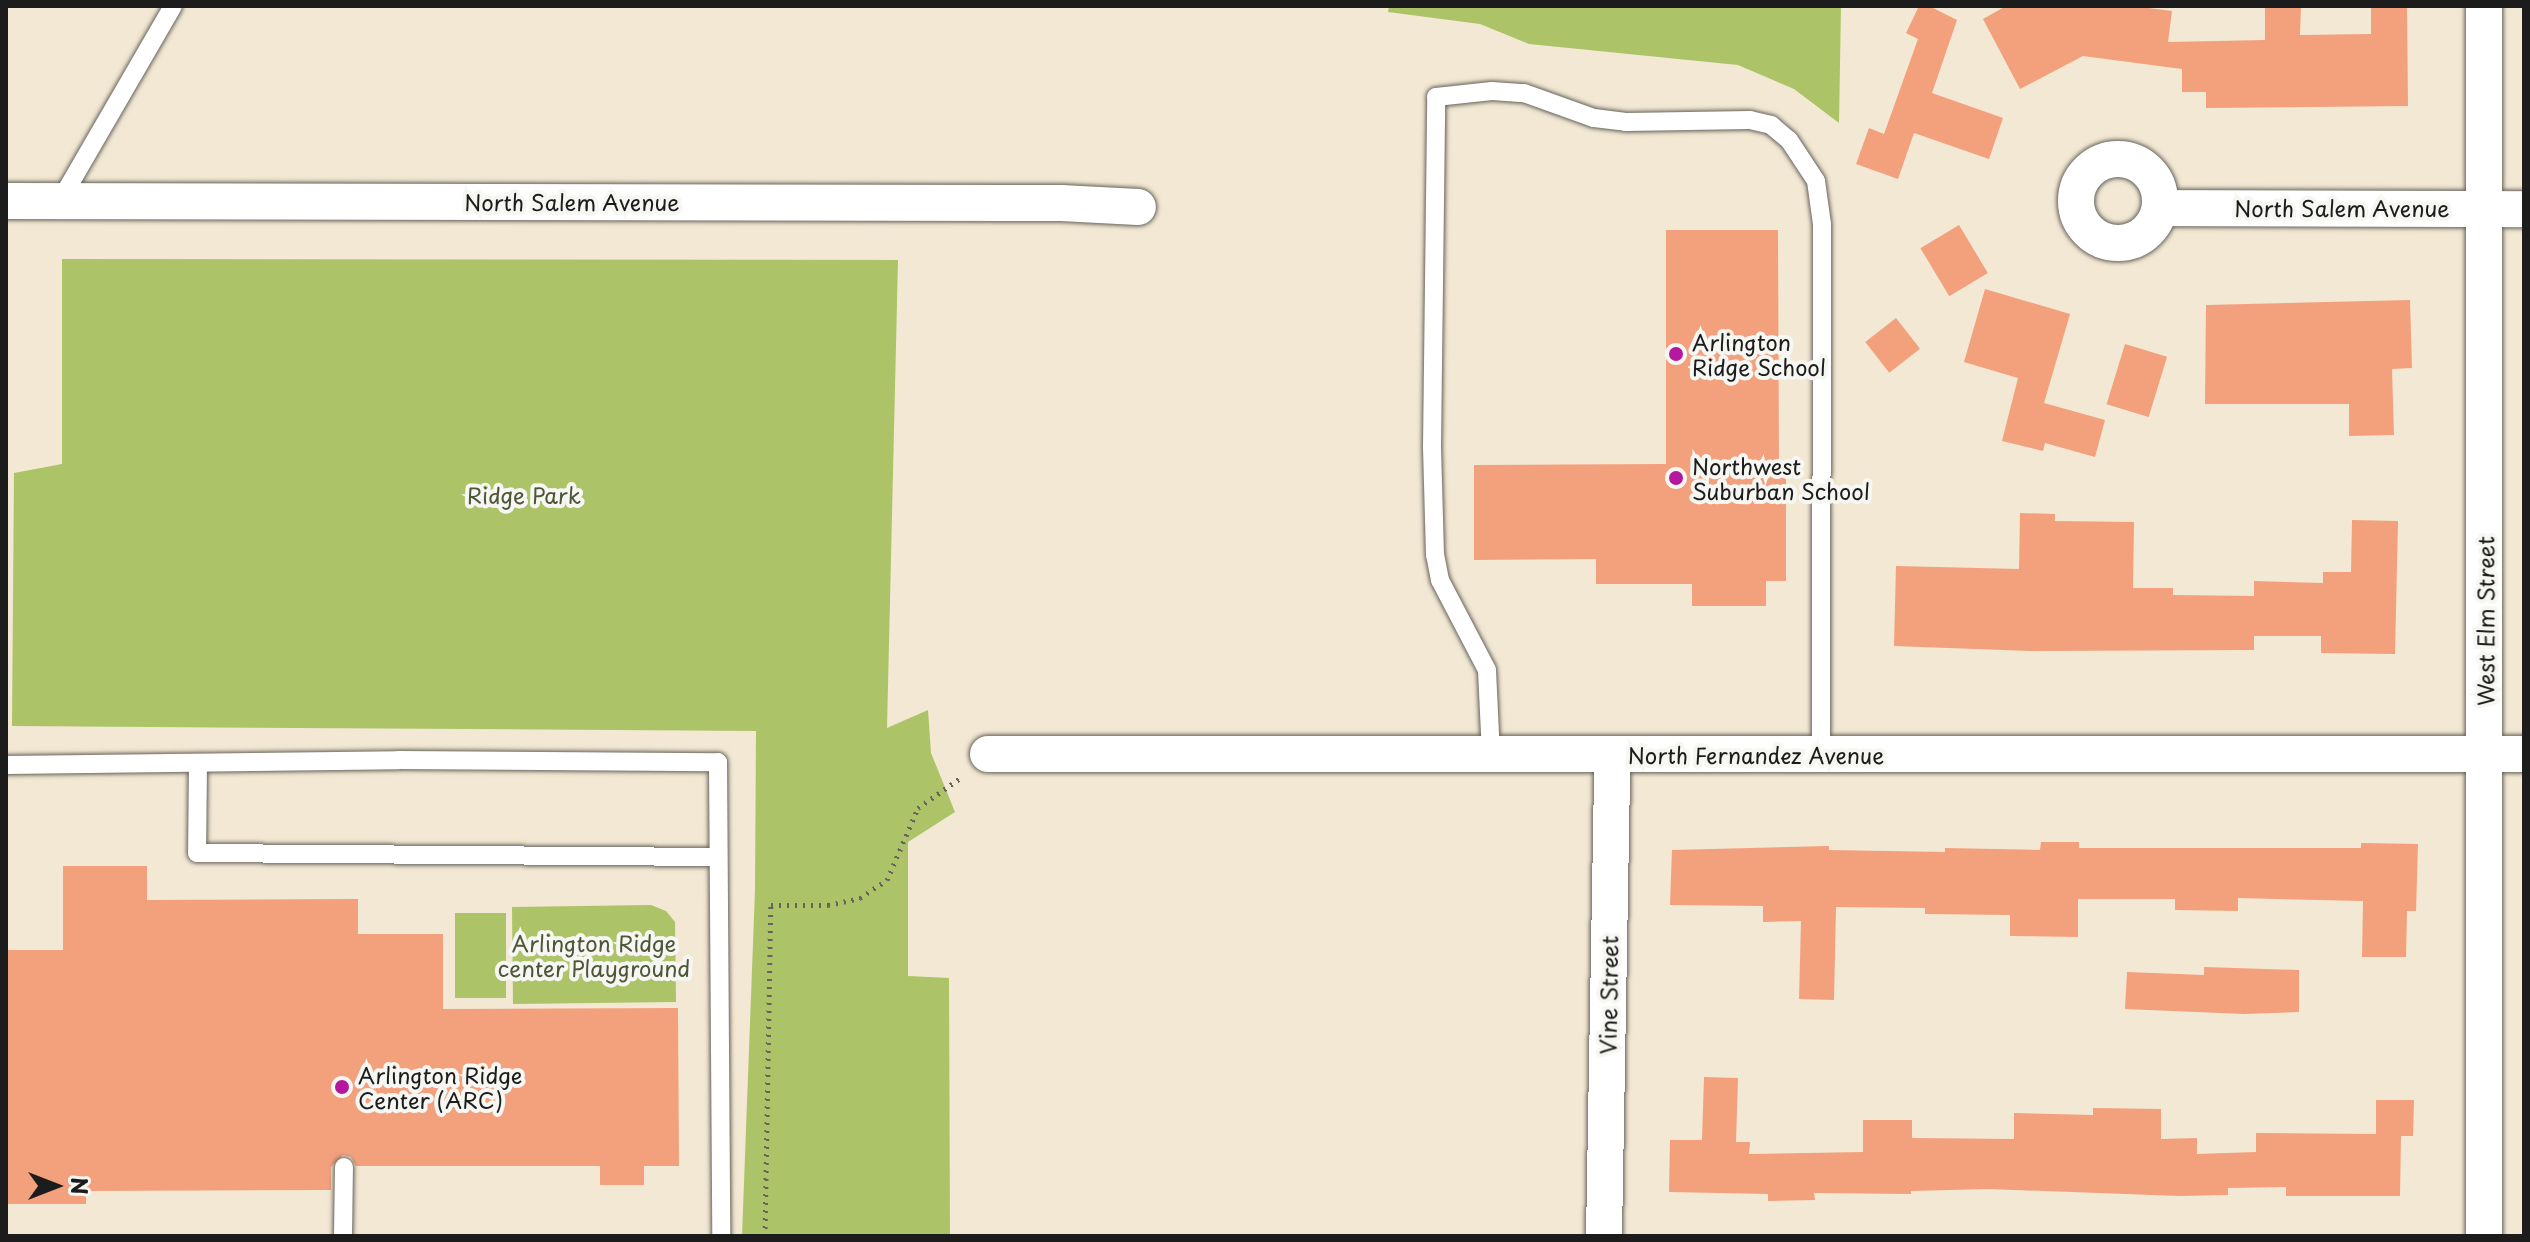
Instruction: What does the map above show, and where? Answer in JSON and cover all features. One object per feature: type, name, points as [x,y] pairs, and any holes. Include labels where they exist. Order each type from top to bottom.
[{"type":"street","name":"West Elm Street","points":[[2484,6],[2484,1236]]},
{"type":"street","name":"North Salem Avenue","points":[[6,201],[1061,203],[1138,207]]},
{"type":"street","name":"North Salem Avenue","points":[[2160,208],[2524,209]]},
{"type":"street","name":"North Fernandez Avenue","points":[[988,754],[2524,754]]},
{"type":"street","name":"Vine Street","points":[[1604,1236],[1612,755]]},
{"type":"lane","points":[[60,201],[173,6]]},
{"type":"lane","points":[[1491,755],[1487,670],[1440,580],[1435,555],[1432,446],[1436,97],[1492,91],[1524,93],[1594,118],[1626,122],[1750,120],[1771,125],[1789,140],[1816,181],[1822,224],[1821,755]]},
{"type":"lane","points":[[6,765],[398,760],[718,762],[721,1236]]},
{"type":"lane","points":[[198,763],[197,853],[717,857]]},
{"type":"lane","points":[[343,1236],[344,1167]]},
{"type":"path","points":[[765,1236],[771,905],[828,905],[860,898],[887,880],[918,808],[988,754]]},
{"type":"green space","points":[[1389,6],[1841,6],[1839,123],[1794,89],[1738,65],[1529,44],[1480,24],[1388,12]]},
{"type":"green space","name":"Ridge Park","points":[[62,259],[898,260],[887,728],[928,710],[931,753],[955,812],[908,842],[908,976],[949,978],[950,1236],[742,1236],[755,890],[756,731],[12,726],[14,473],[62,464]]},
{"type":"green space","name":"Arlington Ridge center Playground","points":[[651,905],[666,911],[675,922],[676,1002],[513,1004],[512,907]]},
{"type":"green space","points":[[455,913],[506,913],[506,998],[455,998]]},
{"type":"building","points":[[1919,6],[1929,6],[1957,20],[1932,93],[2003,118],[1989,159],[1914,133],[1898,179],[1856,164],[1869,128],[1884,134],[1918,39],[1906,33]]},
{"type":"building","points":[[2006,6],[2133,6],[2172,11],[2168,42],[2265,40],[2265,6],[2301,6],[2300,35],[2371,34],[2371,6],[2407,6],[2408,106],[2206,108],[2206,92],[2182,92],[2182,69],[2083,56],[2020,89],[1983,19]]},
{"type":"building","points":[[1959,225],[1988,273],[1949,296],[1920,248]]},
{"type":"building","points":[[1666,230],[1778,230],[1779,474],[1786,474],[1786,581],[1766,581],[1766,606],[1692,606],[1692,584],[1596,584],[1596,559],[1474,560],[1474,465],[1666,464]]},
{"type":"building","points":[[1985,289],[2070,314],[2044,403],[2105,420],[2095,457],[2045,443],[2043,451],[2002,441],[2018,378],[1964,362]]},
{"type":"building","points":[[2410,300],[2412,368],[2392,369],[2394,435],[2349,436],[2349,404],[2205,404],[2206,305]]},
{"type":"building","points":[[1896,318],[1920,349],[1889,373],[1865,342]]},
{"type":"building","points":[[2125,344],[2167,357],[2149,417],[2107,404]]},
{"type":"building","points":[[2020,513],[2055,514],[2055,521],[2134,522],[2133,588],[2173,588],[2173,595],[2254,596],[2254,581],[2323,583],[2323,572],[2351,572],[2352,520],[2398,521],[2395,654],[2321,653],[2321,636],[2254,636],[2254,650],[2030,651],[1894,646],[1896,566],[2019,569]]},
{"type":"building","points":[[2041,842],[2079,842],[2079,848],[2361,848],[2361,843],[2418,844],[2416,911],[2407,911],[2406,957],[2362,957],[2363,901],[2238,898],[2238,911],[2175,910],[2175,899],[2078,899],[2078,937],[2010,936],[2010,915],[1925,914],[1925,908],[1836,907],[1834,1000],[1799,999],[1801,921],[1763,922],[1763,906],[1670,905],[1672,850],[1829,846],[1829,850],[2040,850]]},
{"type":"building","name":"Arlington Ridge Center (ARC)","points":[[63,866],[147,866],[147,900],[358,899],[358,934],[443,934],[443,1009],[678,1008],[679,1166],[644,1166],[644,1185],[600,1185],[600,1166],[356,1166],[351,1157],[343,1155],[331,1167],[331,1190],[86,1191],[86,1204],[6,1204],[6,950],[63,950]]},
{"type":"building","points":[[2204,967],[2299,970],[2299,1012],[2244,1014],[2125,1009],[2127,972],[2204,975]]},
{"type":"building","points":[[1704,1077],[1738,1078],[1736,1142],[1750,1142],[1749,1154],[1863,1152],[1863,1120],[1912,1120],[1912,1138],[2014,1139],[2014,1113],[2093,1115],[2093,1108],[2161,1109],[2161,1139],[2197,1138],[2197,1154],[2256,1152],[2256,1133],[2376,1134],[2376,1100],[2414,1100],[2413,1136],[2401,1136],[2400,1196],[2286,1196],[2286,1187],[2228,1188],[2228,1195],[2179,1196],[1989,1189],[1911,1191],[1911,1194],[1814,1193],[1815,1200],[1768,1201],[1768,1194],[1669,1192],[1670,1140],[1702,1140]]},
{"type":"place","name":"Arlington Ridge School","points":[[1676,354]]},
{"type":"place","name":"Northwest Suburban School","points":[[1676,478]]},
{"type":"place","name":"Arlington Ridge Center (ARC)","points":[[342,1087]]}]
